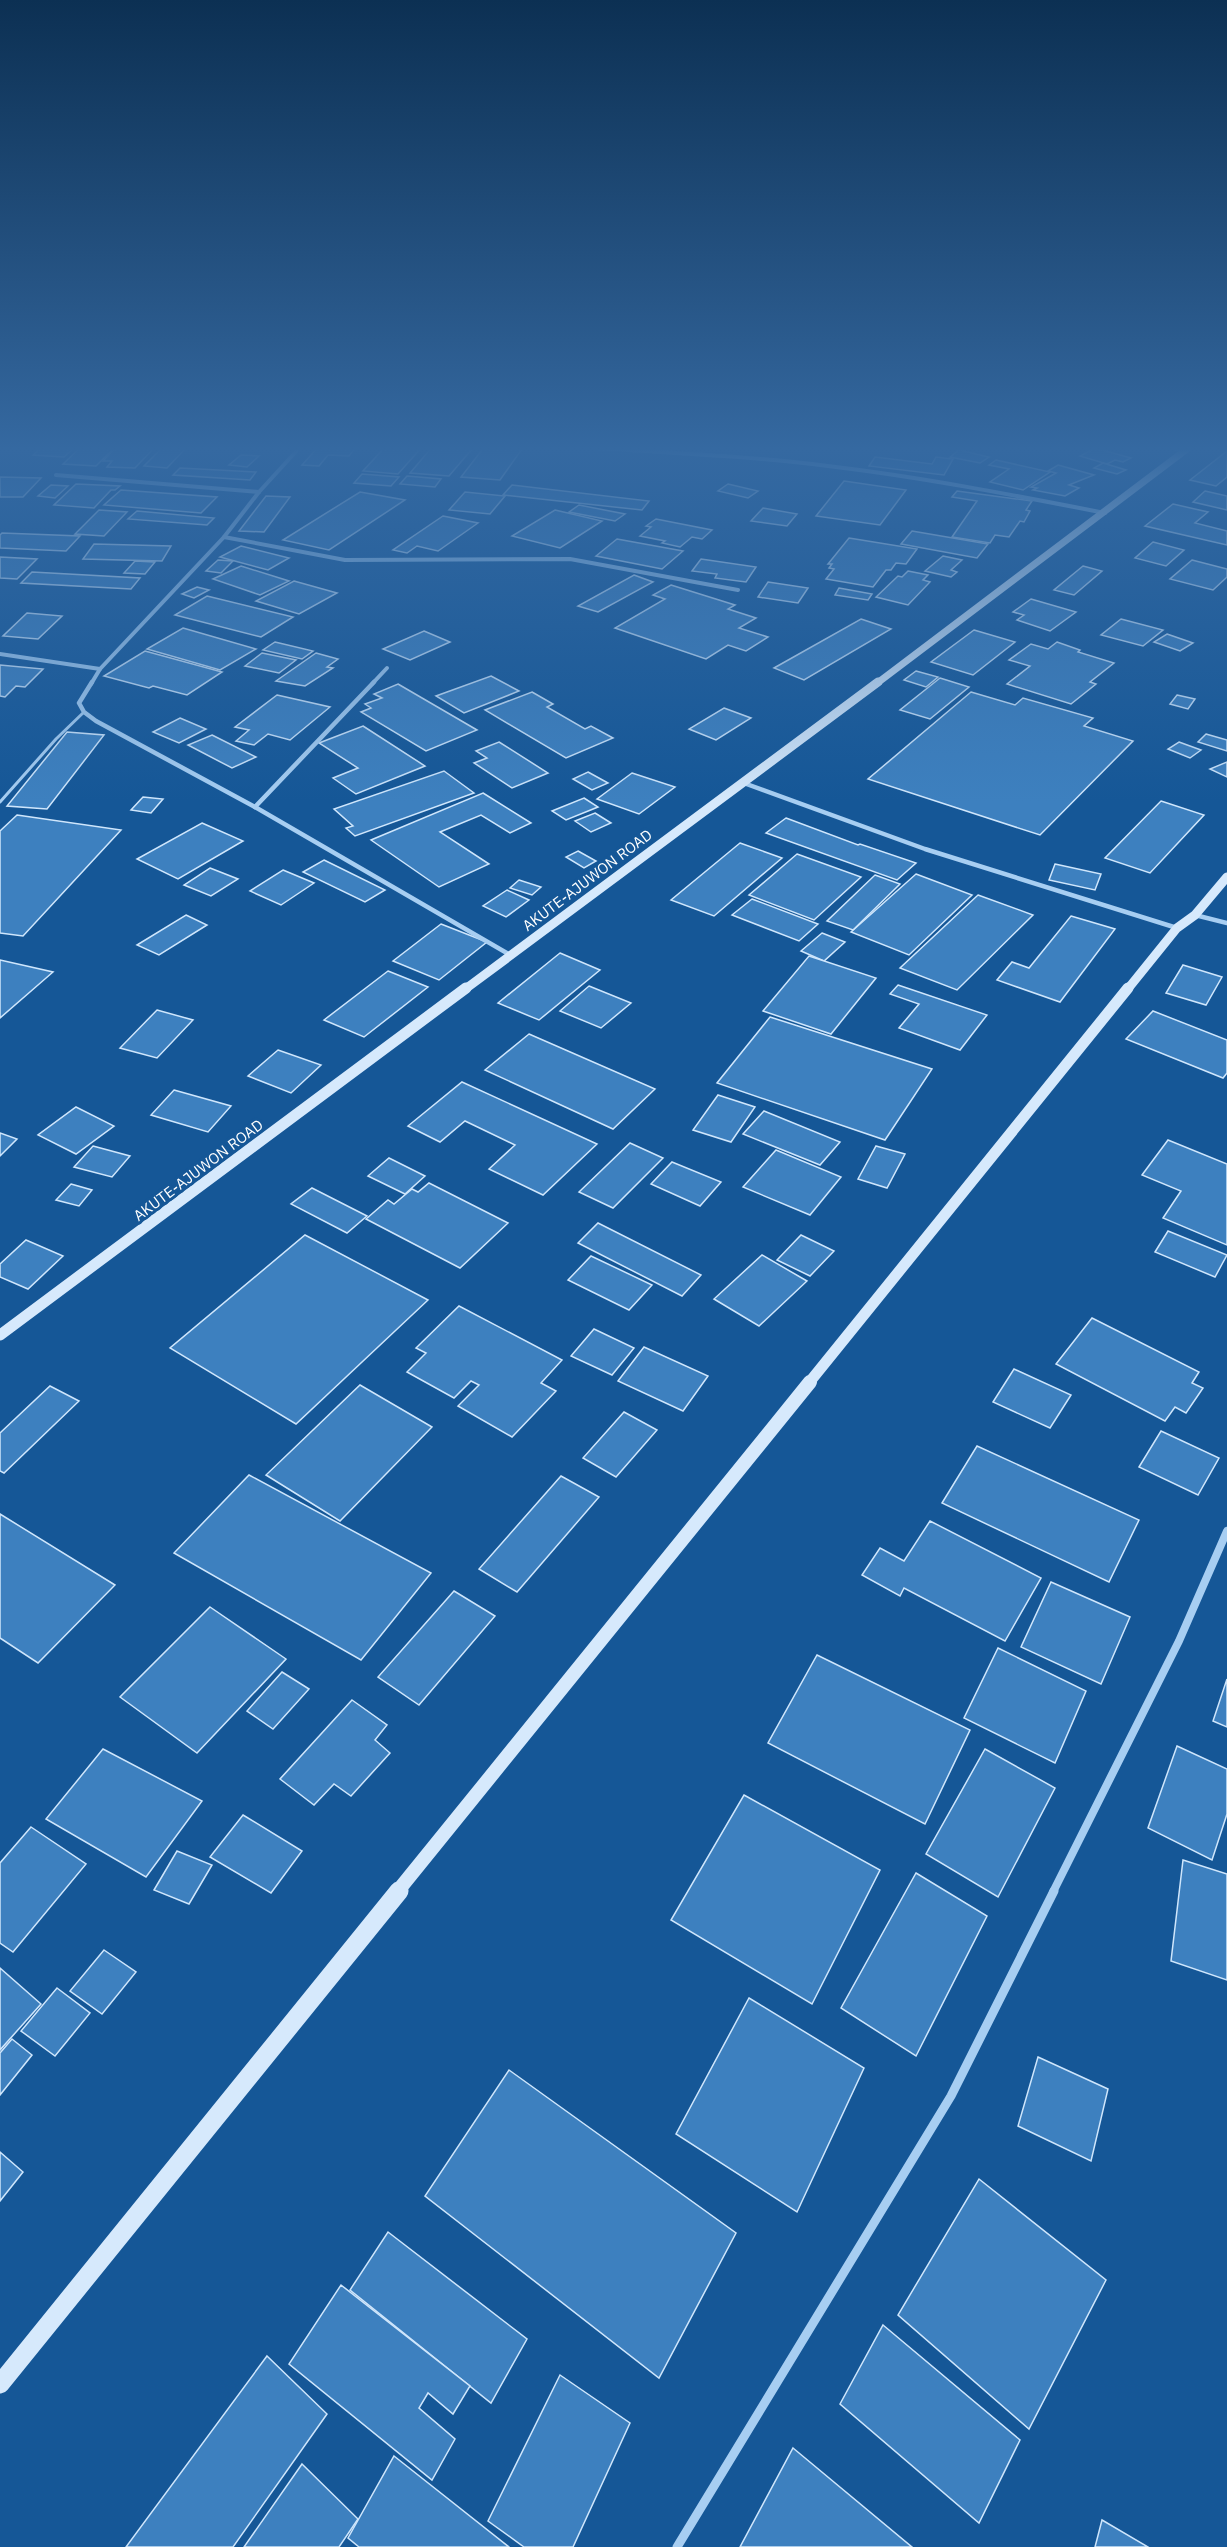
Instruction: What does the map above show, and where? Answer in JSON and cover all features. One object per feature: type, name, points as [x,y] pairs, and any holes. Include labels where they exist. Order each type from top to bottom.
[{"type":"main road","name":"AKUTE-AJUWON ROAD","points":[[0,1335],[1035,565]]},
{"type":"main road","points":[[0,2384],[1178,928],[1194,915],[1227,877]]},
{"type":"street","points":[[198,565],[100,669],[79,703],[84,712],[96,721],[255,807],[512,956]]},
{"type":"street","points":[[602,565],[738,590]]},
{"type":"street","points":[[0,654],[100,669]]},
{"type":"street","points":[[255,807],[387,668]]},
{"type":"street","points":[[741,782],[925,849],[1178,928]]},
{"type":"street","points":[[1194,915],[1227,923]]},
{"type":"street","points":[[677,2547],[951,2096],[1179,1641],[1227,1531]]},
{"type":"lane","points":[[0,802],[56,739],[84,712]]},
{"type":"building","points":[[0,565],[31,565],[17,579],[0,578]]},
{"type":"building","points":[[131,565],[153,565],[145,574],[124,573]]},
{"type":"building","points":[[213,565],[229,565],[221,573],[206,571]]},
{"type":"building","points":[[249,565],[277,565],[268,570]]},
{"type":"building","points":[[641,565],[667,565],[662,569]]},
{"type":"building","points":[[697,565],[756,567],[746,582],[715,578],[717,574],[692,571]]},
{"type":"building","points":[[831,565],[895,565],[891,570],[886,570],[873,587],[826,579],[834,569],[829,568]]},
{"type":"building","points":[[932,565],[957,565],[951,570],[957,572],[951,577],[925,571]]},
{"type":"building","points":[[1186,565],[1211,565],[1227,569],[1227,577],[1213,590],[1170,579]]},
{"type":"building","points":[[241,566],[289,581],[260,595],[213,579]]},
{"type":"building","points":[[1083,566],[1102,571],[1074,595],[1054,590]]},
{"type":"building","points":[[908,571],[928,575],[923,580],[930,582],[908,605],[876,597],[898,576],[902,577]]},
{"type":"building","points":[[32,572],[140,578],[131,589],[21,583]]},
{"type":"building","points":[[634,575],[653,582],[598,612],[578,606]]},
{"type":"building","points":[[294,581],[337,593],[299,614],[256,601]]},
{"type":"building","points":[[768,582],[808,588],[798,603],[758,597]]},
{"type":"building","points":[[671,585],[735,605],[728,609],[756,618],[739,628],[768,637],[746,651],[728,645],[706,659],[615,628],[665,599],[653,595]]},
{"type":"building","points":[[197,587],[209,590],[194,598],[182,594]]},
{"type":"building","points":[[839,588],[872,594],[868,600],[835,595]]},
{"type":"building","points":[[207,596],[293,617],[261,637],[175,615]]},
{"type":"building","points":[[1031,599],[1076,612],[1050,631],[1017,620],[1024,615],[1013,612]]},
{"type":"building","points":[[27,613],[62,616],[38,639],[3,636]]},
{"type":"building","points":[[861,619],[891,629],[804,680],[774,668]]},
{"type":"building","points":[[1121,619],[1163,630],[1143,646],[1101,635]]},
{"type":"building","points":[[183,628],[256,649],[220,670],[147,649]]},
{"type":"building","points":[[974,630],[1015,642],[973,675],[931,662]]},
{"type":"building","points":[[424,631],[450,642],[410,660],[383,649]]},
{"type":"building","points":[[1167,634],[1193,643],[1180,651],[1154,642]]},
{"type":"building","points":[[275,642],[313,651],[302,659],[263,650]]},
{"type":"building","points":[[1057,642],[1080,650],[1078,652],[1114,663],[1090,682],[1096,684],[1071,704],[1007,684],[1030,666],[1009,660],[1031,644],[1048,649]]},
{"type":"building","points":[[145,651],[222,672],[187,695],[104,676]]},
{"type":"building","points":[[262,653],[296,660],[279,673],[245,666]]},
{"type":"building","points":[[316,653],[338,659],[327,667],[333,668],[305,686],[276,681]]},
{"type":"building","points":[[0,665],[43,669],[25,687],[16,686],[5,697],[0,696]]},
{"type":"building","points":[[916,671],[938,677],[926,687],[904,680]]},
{"type":"building","points":[[491,676],[519,691],[464,713],[436,696]]},
{"type":"building","points":[[940,678],[969,687],[930,719],[900,710]]},
{"type":"building","points":[[398,684],[477,730],[426,751],[361,712],[371,708],[365,704],[382,698],[374,694]]},
{"type":"building","points":[[532,692],[553,704],[547,707],[585,729],[591,726],[613,738],[566,758],[485,710]]},
{"type":"building","points":[[971,692],[1015,705],[1023,698],[1093,718],[1084,726],[1133,741],[1040,835],[868,779]]},
{"type":"building","points":[[277,695],[330,707],[290,740],[268,734],[254,745],[236,741],[249,730],[235,727]]},
{"type":"building","points":[[1177,695],[1195,699],[1188,709],[1170,704]]},
{"type":"building","points":[[724,708],[751,718],[716,740],[689,729]]},
{"type":"building","points":[[180,718],[206,729],[179,743],[153,732]]},
{"type":"building","points":[[363,726],[425,766],[356,794],[333,778],[358,768],[319,743]]},
{"type":"building","points":[[67,732],[104,735],[47,809],[7,806]]},
{"type":"building","points":[[1206,734],[1227,740],[1227,751],[1198,742]]},
{"type":"building","points":[[212,735],[256,757],[232,768],[188,745]]},
{"type":"building","points":[[499,742],[548,773],[512,788],[474,763],[487,758],[476,751]]},
{"type":"building","points":[[1179,742],[1201,750],[1190,758],[1168,749]]},
{"type":"building","points":[[1227,762],[1227,777],[1210,769]]},
{"type":"building","points":[[444,771],[474,793],[355,836],[346,828],[353,826],[334,809]]},
{"type":"building","points":[[588,772],[608,783],[592,790],[573,779]]},
{"type":"building","points":[[632,773],[675,787],[639,814],[597,799]]},
{"type":"building","points":[[483,793],[531,823],[510,833],[481,815],[440,832],[489,864],[439,887],[371,840]]},
{"type":"building","points":[[143,797],[163,799],[151,813],[131,810]]},
{"type":"building","points":[[584,798],[598,807],[566,820],[552,811]]},
{"type":"building","points":[[1161,801],[1204,815],[1150,873],[1105,858]]},
{"type":"building","points":[[595,813],[611,823],[591,832],[575,821]]},
{"type":"building","points":[[17,815],[121,830],[23,936],[0,933],[0,831]]},
{"type":"building","points":[[786,818],[858,845],[916,863],[897,880],[766,833]]},
{"type":"building","points":[[202,823],[243,841],[178,879],[137,859]]},
{"type":"building","points":[[740,843],[782,858],[714,916],[671,900]]},
{"type":"building","points":[[578,851],[596,861],[584,868],[566,857]]},
{"type":"building","points":[[797,854],[861,877],[814,920],[749,895]]},
{"type":"building","points":[[324,860],[385,890],[365,902],[303,872]]},
{"type":"building","points":[[1055,864],[1101,874],[1095,890],[1049,880]]},
{"type":"building","points":[[210,868],[238,879],[211,896],[184,885]]},
{"type":"building","points":[[283,870],[314,883],[281,905],[250,891]]},
{"type":"building","points":[[916,874],[972,895],[909,955],[851,932]]},
{"type":"building","points":[[875,875],[900,884],[853,930],[827,921]]},
{"type":"building","points":[[519,880],[541,887],[532,895],[510,888]]},
{"type":"building","points":[[507,890],[529,900],[506,917],[483,906]]},
{"type":"building","points":[[978,895],[1033,915],[957,990],[900,968]]},
{"type":"building","points":[[752,899],[818,924],[799,941],[732,915]]},
{"type":"building","points":[[186,915],[207,925],[159,955],[137,945]]},
{"type":"building","points":[[1071,916],[1115,929],[1060,1002],[997,980],[1012,962],[1029,968]]},
{"type":"building","points":[[441,924],[487,942],[439,980],[393,961]]},
{"type":"building","points":[[822,933],[845,942],[824,961],[801,951]]},
{"type":"building","points":[[560,953],[600,970],[539,1020],[498,1003]]},
{"type":"building","points":[[809,956],[876,978],[831,1034],[763,1011]]},
{"type":"building","points":[[0,960],[53,972],[0,1018]]},
{"type":"building","points":[[1183,965],[1222,977],[1206,1005],[1166,993]]},
{"type":"building","points":[[388,971],[428,987],[364,1037],[324,1020]]},
{"type":"building","points":[[898,985],[987,1015],[960,1050],[899,1028],[919,1004],[890,994]]},
{"type":"building","points":[[589,986],[631,1003],[601,1028],[560,1011]]},
{"type":"building","points":[[157,1010],[193,1020],[157,1058],[120,1048]]},
{"type":"building","points":[[1153,1011],[1227,1040],[1227,1073],[1223,1078],[1126,1039]]},
{"type":"building","points":[[770,1017],[932,1069],[885,1140],[717,1083]]},
{"type":"building","points":[[529,1034],[655,1089],[613,1129],[485,1070]]},
{"type":"building","points":[[278,1050],[321,1065],[291,1093],[248,1076]]},
{"type":"building","points":[[462,1082],[597,1144],[543,1195],[489,1169],[515,1145],[465,1121],[440,1142],[408,1126]]},
{"type":"building","points":[[174,1090],[231,1106],[208,1132],[151,1115]]},
{"type":"building","points":[[718,1095],[755,1107],[731,1142],[693,1130]]},
{"type":"building","points":[[76,1107],[114,1126],[76,1154],[38,1135]]},
{"type":"building","points":[[764,1111],[840,1142],[820,1165],[743,1134]]},
{"type":"building","points":[[0,1133],[17,1139],[0,1156]]},
{"type":"building","points":[[1168,1140],[1227,1164],[1227,1245],[1163,1218],[1181,1191],[1142,1175]]},
{"type":"building","points":[[630,1143],[663,1158],[613,1208],[579,1192]]},
{"type":"building","points":[[93,1146],[130,1156],[112,1177],[74,1167]]},
{"type":"building","points":[[876,1146],[905,1154],[887,1188],[858,1179]]},
{"type":"building","points":[[776,1150],[841,1177],[810,1215],[743,1187]]},
{"type":"building","points":[[389,1158],[425,1176],[405,1194],[368,1176]]},
{"type":"building","points":[[672,1162],[721,1182],[700,1206],[651,1184]]},
{"type":"building","points":[[429,1183],[508,1223],[460,1268],[366,1219],[388,1200],[394,1204],[412,1189],[418,1192]]},
{"type":"building","points":[[71,1184],[92,1190],[79,1206],[56,1200]]},
{"type":"building","points":[[312,1188],[367,1216],[347,1233],[291,1204]]},
{"type":"building","points":[[598,1223],[701,1275],[682,1296],[578,1243]]},
{"type":"building","points":[[1168,1231],[1227,1255],[1215,1277],[1155,1252]]},
{"type":"building","points":[[305,1235],[428,1300],[296,1424],[170,1348]]},
{"type":"building","points":[[801,1235],[834,1251],[810,1276],[777,1260]]},
{"type":"building","points":[[26,1240],[63,1256],[28,1289],[0,1277],[0,1264]]},
{"type":"building","points":[[762,1255],[807,1281],[759,1326],[714,1299]]},
{"type":"building","points":[[591,1256],[652,1285],[629,1310],[568,1280]]},
{"type":"building","points":[[459,1306],[562,1360],[541,1383],[556,1391],[512,1437],[458,1406],[479,1385],[471,1381],[454,1398],[407,1372],[426,1353],[416,1348]]},
{"type":"building","points":[[1092,1318],[1199,1372],[1192,1383],[1203,1388],[1186,1413],[1175,1407],[1165,1421],[1056,1364]]},
{"type":"building","points":[[594,1329],[634,1348],[612,1375],[571,1356]]},
{"type":"building","points":[[644,1347],[708,1376],[683,1411],[618,1381]]},
{"type":"building","points":[[1014,1369],[1071,1395],[1050,1428],[993,1402]]},
{"type":"building","points":[[360,1385],[432,1427],[340,1521],[266,1475]]},
{"type":"building","points":[[50,1386],[79,1401],[4,1473],[0,1471],[0,1433]]},
{"type":"building","points":[[624,1412],[657,1430],[616,1477],[583,1458]]},
{"type":"building","points":[[1161,1431],[1219,1458],[1198,1495],[1139,1467]]},
{"type":"building","points":[[977,1446],[1139,1520],[1109,1582],[942,1503]]},
{"type":"building","points":[[249,1475],[431,1573],[361,1660],[174,1553]]},
{"type":"building","points":[[561,1476],[599,1497],[517,1592],[479,1569]]},
{"type":"building","points":[[0,1514],[115,1585],[38,1663],[0,1638]]},
{"type":"building","points":[[930,1521],[1041,1578],[1005,1641],[904,1588],[900,1596],[862,1575],[880,1548],[904,1561]]},
{"type":"building","points":[[1051,1582],[1130,1617],[1101,1684],[1021,1647]]},
{"type":"building","points":[[454,1591],[495,1616],[419,1705],[378,1677]]},
{"type":"building","points":[[210,1607],[286,1659],[197,1753],[120,1697]]},
{"type":"building","points":[[998,1648],[1086,1691],[1055,1763],[964,1718]]},
{"type":"building","points":[[817,1655],[970,1730],[925,1824],[768,1743]]},
{"type":"building","points":[[282,1672],[309,1689],[273,1729],[247,1711]]},
{"type":"building","points":[[1227,1679],[1227,1727],[1213,1721]]},
{"type":"building","points":[[352,1700],[387,1725],[375,1740],[390,1753],[351,1796],[334,1784],[314,1805],[280,1779]]},
{"type":"building","points":[[1177,1746],[1227,1769],[1227,1814],[1212,1860],[1148,1828]]},
{"type":"building","points":[[103,1749],[202,1801],[146,1877],[46,1819]]},
{"type":"building","points":[[985,1749],[1055,1788],[998,1897],[926,1854]]},
{"type":"building","points":[[744,1795],[880,1870],[812,2004],[671,1920]]},
{"type":"building","points":[[243,1815],[302,1851],[271,1893],[210,1857]]},
{"type":"building","points":[[31,1827],[86,1864],[13,1952],[0,1943],[0,1863]]},
{"type":"building","points":[[177,1851],[212,1865],[189,1904],[154,1890]]},
{"type":"building","points":[[1183,1860],[1227,1874],[1227,1980],[1171,1961]]},
{"type":"building","points":[[916,1873],[987,1916],[916,2056],[841,2008]]},
{"type":"building","points":[[104,1950],[136,1972],[102,2014],[70,1991]]},
{"type":"building","points":[[0,1968],[41,2004],[0,2050]]},
{"type":"building","points":[[57,1988],[90,2013],[55,2056],[21,2031]]},
{"type":"building","points":[[749,1998],[864,2068],[797,2212],[676,2134]]},
{"type":"building","points":[[12,2039],[32,2055],[0,2095],[0,2053]]},
{"type":"building","points":[[1038,2057],[1108,2089],[1091,2161],[1018,2126]]},
{"type":"building","points":[[509,2070],[736,2233],[659,2378],[425,2196]]},
{"type":"building","points":[[0,2152],[23,2172],[0,2201]]},
{"type":"building","points":[[979,2179],[1106,2280],[1029,2429],[898,2315]]},
{"type":"building","points":[[388,2232],[527,2339],[491,2403],[350,2290]]},
{"type":"building","points":[[341,2285],[470,2386],[453,2414],[428,2393],[419,2408],[455,2439],[432,2480],[289,2364]]},
{"type":"building","points":[[883,2325],[1020,2440],[979,2523],[840,2404]]},
{"type":"building","points":[[267,2356],[327,2414],[233,2547],[126,2547]]},
{"type":"building","points":[[560,2375],[630,2423],[573,2547],[524,2547],[488,2521]]},
{"type":"building","points":[[793,2448],[912,2547],[740,2547]]},
{"type":"building","points":[[394,2456],[509,2547],[359,2547],[348,2538]]},
{"type":"building","points":[[302,2464],[358,2519],[339,2547],[244,2547]]},
{"type":"building","points":[[1102,2520],[1148,2547],[1095,2547]]}]
